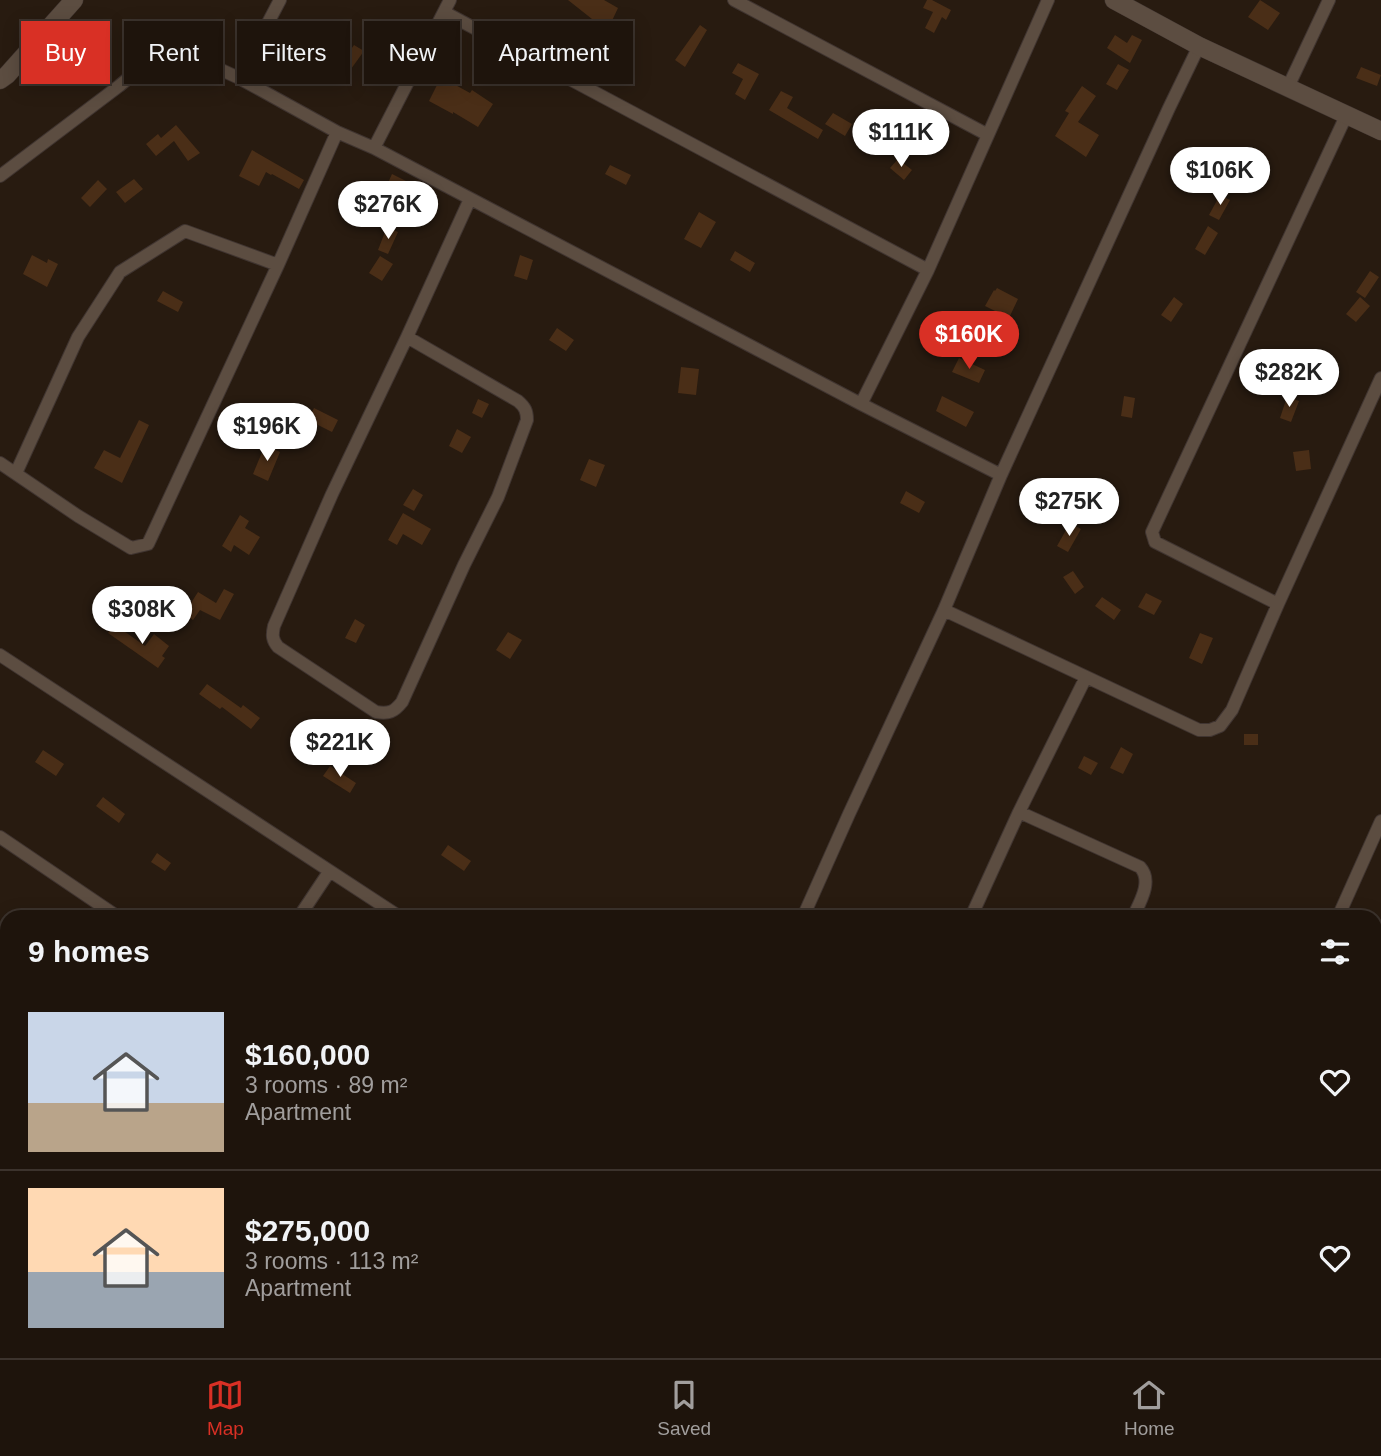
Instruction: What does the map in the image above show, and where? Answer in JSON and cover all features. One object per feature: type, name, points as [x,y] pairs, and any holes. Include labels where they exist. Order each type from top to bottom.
[{"type":"street","points":[[2,72],[74,0]]},
{"type":"street","points":[[268,21],[279,0]]},
{"type":"street","points":[[374,148],[450,0]]},
{"type":"street","points":[[734,0],[988,135]]},
{"type":"street","points":[[861,404],[928,270],[1048,0]]},
{"type":"street","points":[[1114,0],[1199,46],[1381,131]]},
{"type":"street","points":[[1288,87],[1329,0]]},
{"type":"street","points":[[444,12],[928,270]]},
{"type":"street","points":[[806,910],[944,610],[1001,475],[1199,46]]},
{"type":"street","points":[[0,176],[155,56],[173,50],[182,52],[237,77]]},
{"type":"street","points":[[250,84],[337,132],[374,148],[1001,475]]},
{"type":"street","points":[[1278,604],[1155,542],[1152,532],[1346,116]]},
{"type":"street","points":[[0,463],[131,548],[148,544],[337,132]]},
{"type":"street","points":[[407,337],[518,401],[527,412],[527,420],[498,497],[402,702],[394,711],[385,713],[376,712],[278,647],[272,635],[332,494],[470,199]]},
{"type":"street","points":[[16,473],[78,337],[120,272],[185,231],[278,265]]},
{"type":"street","points":[[944,610],[1199,730],[1220,726],[1232,710],[1381,378]]},
{"type":"street","points":[[0,655],[389,910]]},
{"type":"street","points":[[974,910],[1086,677]]},
{"type":"street","points":[[1019,812],[1140,867],[1146,877],[1136,910]]},
{"type":"street","points":[[1341,910],[1381,821]]},
{"type":"street","points":[[0,837],[108,910]]},
{"type":"street","points":[[304,910],[329,872]]},
{"type":"building","points":[[568,0],[604,0],[618,8],[612,21],[592,19]]},
{"type":"building","points":[[927,0],[951,10],[946,20],[942,17],[934,33],[925,28],[933,12],[923,8]]},
{"type":"building","points":[[1260,0],[1280,13],[1268,30],[1248,17]]},
{"type":"building","points":[[700,25],[707,30],[685,67],[675,60]]},
{"type":"building","points":[[1115,35],[1127,43],[1132,35],[1142,40],[1130,63],[1107,48]]},
{"type":"building","points":[[354,45],[364,51],[351,69],[350,68],[350,51]]},
{"type":"building","points":[[738,63],[759,74],[745,100],[735,94],[743,79],[732,73]]},
{"type":"building","points":[[1118,64],[1129,70],[1117,90],[1106,84]]},
{"type":"building","points":[[1361,67],[1381,75],[1377,86],[1356,78]]},
{"type":"building","points":[[438,84],[454,84],[470,93],[472,90],[493,104],[478,127],[429,101]]},
{"type":"building","points":[[1082,86],[1096,96],[1078,122],[1099,135],[1086,157],[1055,136],[1069,113],[1065,111]]},
{"type":"building","points":[[781,91],[793,97],[787,108],[823,130],[818,139],[769,110]]},
{"type":"building","points":[[833,113],[852,124],[845,136],[825,124]]},
{"type":"building","points":[[176,125],[200,153],[188,161],[174,141],[156,156],[146,144],[158,134],[161,138]]},
{"type":"building","points":[[252,150],[304,180],[299,189],[266,172],[259,186],[239,176]]},
{"type":"building","points":[[898,159],[912,170],[904,180],[890,168]]},
{"type":"building","points":[[610,165],[631,175],[626,185],[605,174]]},
{"type":"building","points":[[392,174],[408,182],[394,213],[378,205]]},
{"type":"building","points":[[134,179],[143,189],[125,203],[116,192]]},
{"type":"building","points":[[98,180],[107,189],[90,207],[81,198]]},
{"type":"building","points":[[1220,195],[1230,200],[1219,220],[1209,215]]},
{"type":"building","points":[[699,212],[716,222],[701,248],[684,239]]},
{"type":"building","points":[[1208,226],[1218,233],[1205,255],[1195,249]]},
{"type":"building","points":[[387,227],[398,232],[388,254],[378,250]]},
{"type":"building","points":[[735,251],[755,263],[750,272],[730,260]]},
{"type":"building","points":[[32,255],[47,263],[48,259],[58,264],[47,287],[23,274]]},
{"type":"building","points":[[520,255],[533,260],[527,280],[514,276]]},
{"type":"building","points":[[380,256],[393,264],[382,281],[369,273]]},
{"type":"building","points":[[1370,271],[1379,277],[1365,298],[1356,292]]},
{"type":"building","points":[[997,288],[1018,299],[1009,318],[985,306]]},
{"type":"building","points":[[163,291],[183,302],[178,312],[157,301]]},
{"type":"building","points":[[1174,297],[1183,304],[1171,322],[1161,315]]},
{"type":"building","points":[[1360,297],[1370,306],[1356,322],[1346,314]]},
{"type":"building","points":[[557,328],[574,340],[566,351],[549,340]]},
{"type":"building","points":[[959,358],[985,370],[979,383],[952,372]]},
{"type":"building","points":[[1307,358],[1318,365],[1307,382],[1296,376]]},
{"type":"building","points":[[681,367],[699,369],[696,395],[678,393]]},
{"type":"building","points":[[942,396],[974,412],[966,427],[936,411]]},
{"type":"building","points":[[1124,396],[1135,398],[1132,418],[1121,416]]},
{"type":"building","points":[[1287,397],[1299,401],[1291,422],[1280,418]]},
{"type":"building","points":[[478,399],[489,404],[482,418],[472,413]]},
{"type":"building","points":[[314,408],[338,420],[332,432],[308,420]]},
{"type":"building","points":[[139,420],[149,425],[122,483],[94,468],[104,450],[120,458]]},
{"type":"building","points":[[457,429],[471,437],[462,453],[449,446]]},
{"type":"building","points":[[265,445],[280,452],[268,481],[253,474]]},
{"type":"building","points":[[1309,450],[1311,469],[1296,471],[1293,452]]},
{"type":"building","points":[[589,459],[605,465],[596,487],[580,480]]},
{"type":"building","points":[[413,489],[423,495],[414,511],[403,505]]},
{"type":"building","points":[[906,491],[925,502],[919,513],[900,503]]},
{"type":"building","points":[[403,513],[431,529],[422,545],[403,534],[397,545],[388,540]]},
{"type":"building","points":[[240,515],[249,521],[245,528],[260,537],[249,555],[234,545],[231,552],[222,546]]},
{"type":"building","points":[[1070,523],[1081,529],[1068,552],[1057,546]]},
{"type":"building","points":[[1073,571],[1084,587],[1075,594],[1063,577]]},
{"type":"building","points":[[224,589],[234,594],[220,620],[200,610],[193,620],[184,614],[198,592],[216,603]]},
{"type":"building","points":[[1146,593],[1162,601],[1154,615],[1138,607]]},
{"type":"building","points":[[1102,597],[1121,610],[1114,620],[1095,606]]},
{"type":"building","points":[[355,619],[365,625],[356,643],[345,638]]},
{"type":"building","points":[[114,624],[145,646],[154,634],[169,646],[158,668],[108,633]]},
{"type":"building","points":[[508,632],[522,640],[510,659],[496,650]]},
{"type":"building","points":[[1200,633],[1213,638],[1202,664],[1189,658]]},
{"type":"building","points":[[207,684],[260,718],[251,729],[199,694]]},
{"type":"building","points":[[1244,734],[1258,734],[1258,745],[1244,745]]},
{"type":"building","points":[[1121,747],[1133,754],[1123,774],[1110,768]]},
{"type":"building","points":[[43,750],[64,764],[56,776],[35,762]]},
{"type":"building","points":[[1084,756],[1098,763],[1091,775],[1078,768]]},
{"type":"building","points":[[330,766],[356,783],[350,793],[323,776]]},
{"type":"building","points":[[103,797],[125,814],[119,823],[96,806]]},
{"type":"building","points":[[448,845],[471,861],[464,871],[441,855]]},
{"type":"building","points":[[157,853],[171,863],[165,871],[151,862]]}]
